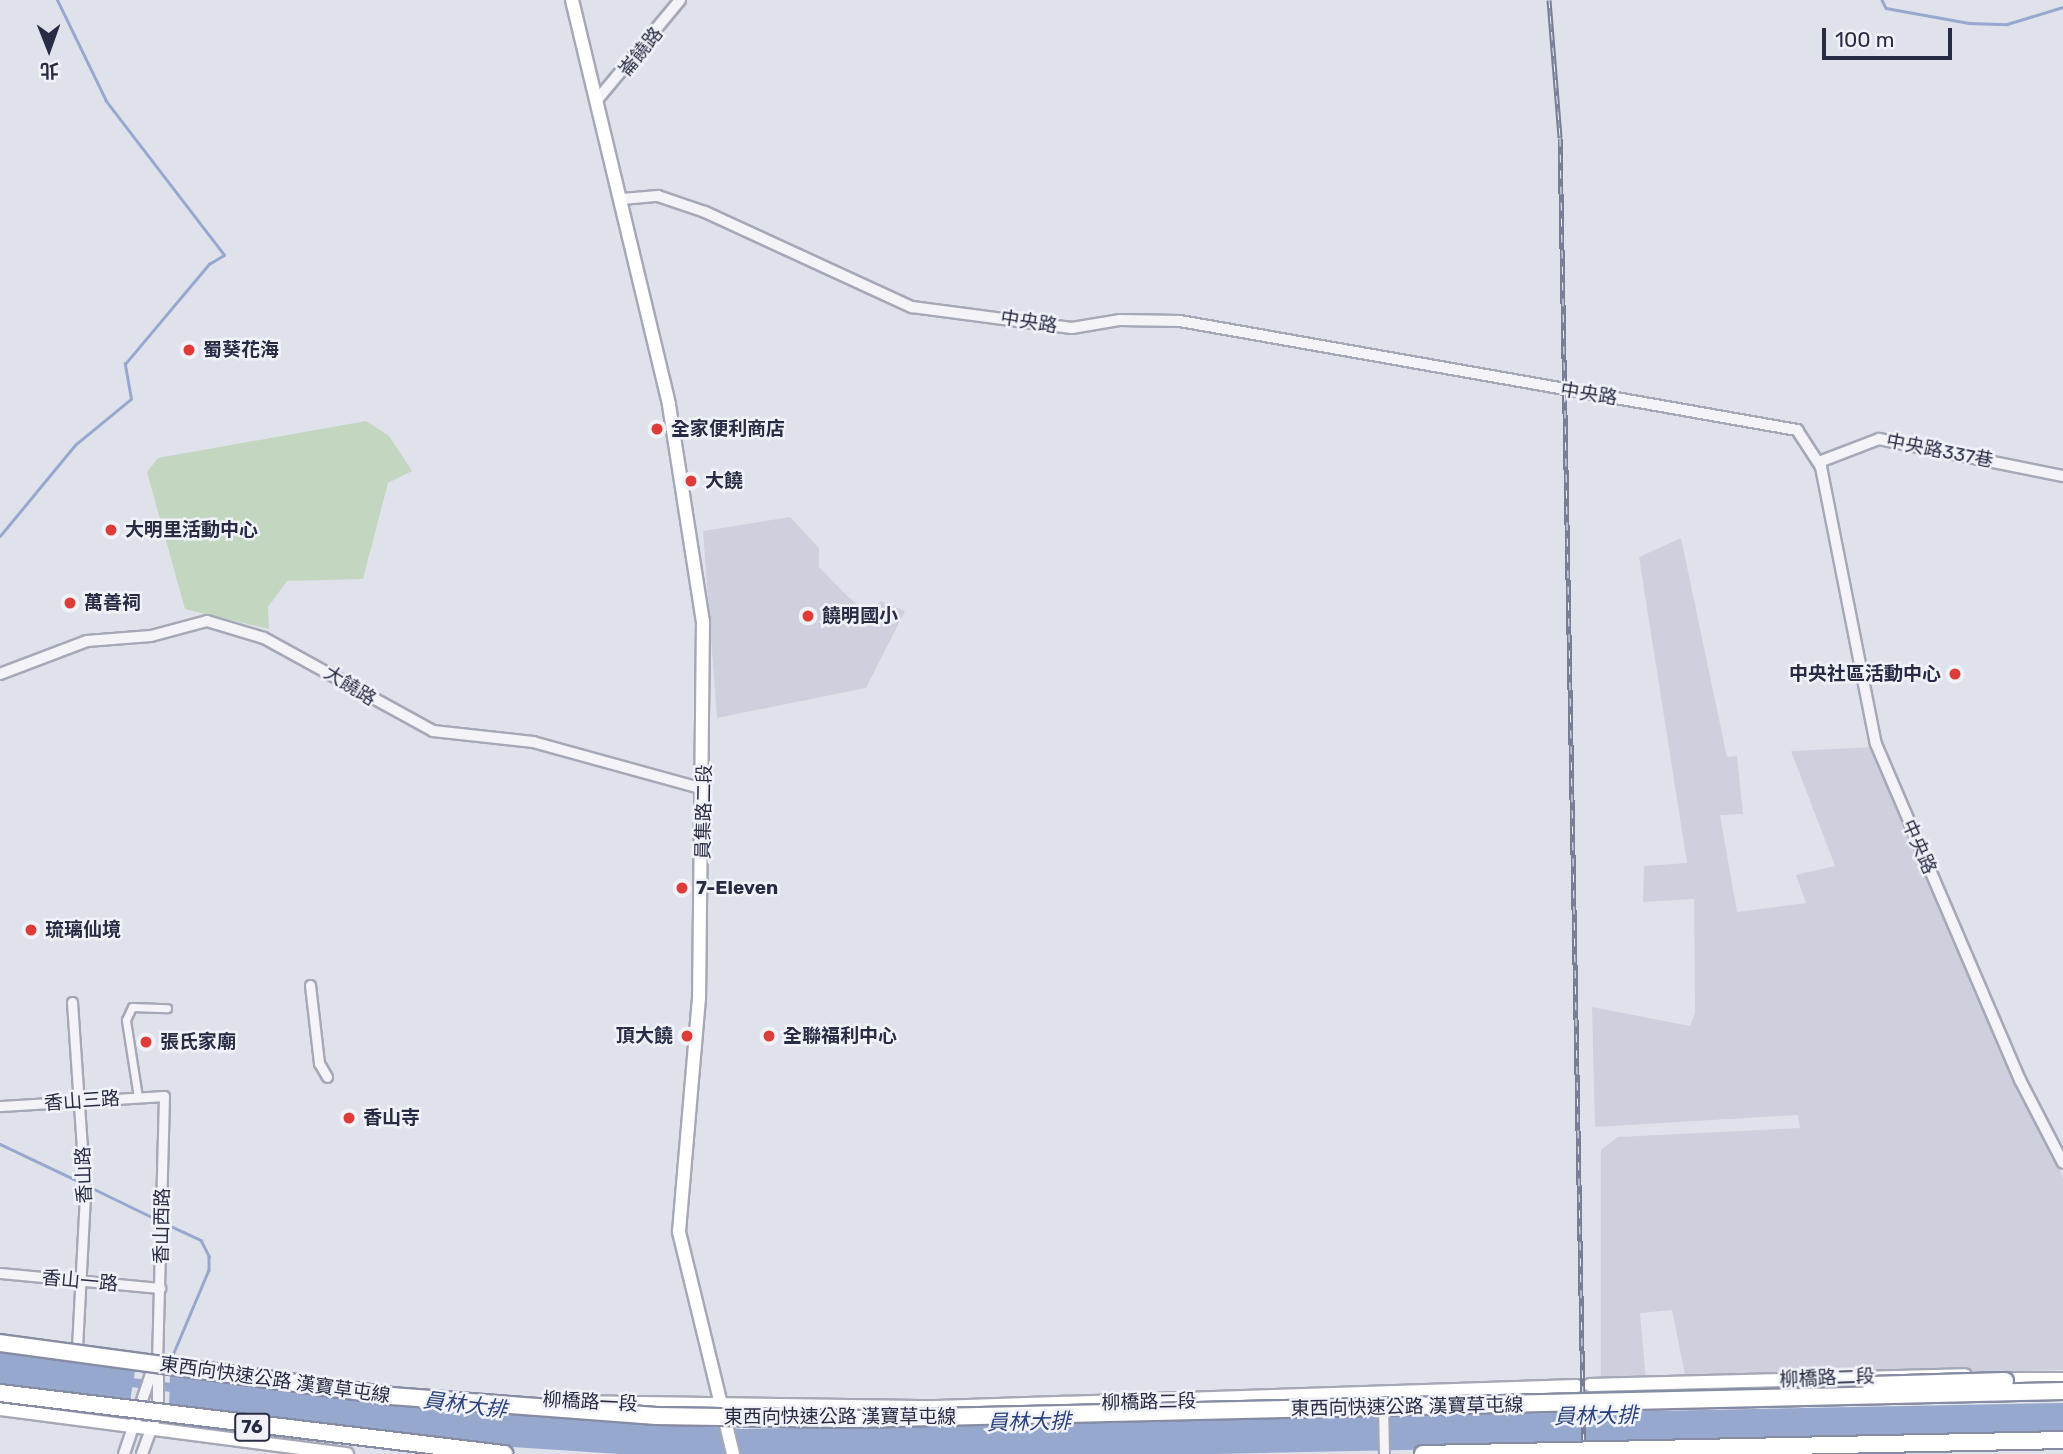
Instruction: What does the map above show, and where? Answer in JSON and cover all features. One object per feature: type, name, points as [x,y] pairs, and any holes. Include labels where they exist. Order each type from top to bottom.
[{"type":"highway","name":"東西向快速公路 漢寶草屯線","points":[[0,1343],[391,1396],[631,1415],[850,1419],[2063,1391]]},
{"type":"highway","points":[[1386,1405],[1433,1398],[2063,1379]]},
{"type":"highway","name":"76","points":[[0,1393],[504,1454]]},
{"type":"highway","points":[[1423,1454],[2063,1440]]},
{"type":"main road","name":"員集路二段","points":[[572,0],[622,199],[695,563],[703,621],[704,789],[698,1022],[679,1232],[733,1454]]},
{"type":"main road","name":"柳橋路一段","points":[[0,1337],[405,1390],[721,1407]]},
{"type":"main road","name":"柳橋路二段","points":[[1590,1385],[2063,1379]]},
{"type":"main road","name":"柳橋路二段","points":[[721,1407],[1386,1405],[1577,1386]]},
{"type":"main road","points":[[0,1409],[347,1454]]},
{"type":"street","name":"崙饒路","points":[[597,100],[680,0]]},
{"type":"street","name":"中央路","points":[[622,199],[658,196],[705,212],[912,307],[1072,328],[1120,320],[1180,321],[1784,425],[1808,441],[1819,461],[1876,744],[2020,1080],[2063,1164]]},
{"type":"street","name":"中央路337巷","points":[[1819,461],[1879,439],[2063,476]]},
{"type":"street","name":"大饒路","points":[[0,674],[87,641],[151,636],[207,621],[264,638],[433,731],[533,742],[704,789]]},
{"type":"street","points":[[310,985],[319,1063],[327,1077]]},
{"type":"street","name":"香山路","points":[[72,1002],[80,1101],[81,1281],[78,1349]]},
{"type":"street","points":[[138,1097],[126,1020],[132,1007],[167,1008]]},
{"type":"street","name":"香山三路","points":[[0,1106],[164,1096]]},
{"type":"street","name":"香山西路","points":[[157,1357],[164,1096]]},
{"type":"street","name":"香山一路","points":[[0,1273],[160,1288]]},
{"type":"street","points":[[124,1454],[144,1408],[148,1369],[157,1357]]},
{"type":"street","points":[[142,1454],[154,1431],[158,1410],[162,1371],[157,1357]]},
{"type":"street","points":[[1384,1453],[1386,1405]]},
{"type":"shaded area","name":"饒明國小","points":[[790,517],[819,548],[819,567],[868,613],[881,601],[905,611],[866,688],[717,718],[703,531]]},
{"type":"shaded area","points":[[1681,538],[1727,757],[1737,756],[1743,814],[1720,815],[1737,912],[1806,903],[1796,875],[1835,866],[1791,751],[1874,747],[2063,1178],[2063,1370],[1686,1380],[1672,1310],[1640,1313],[1646,1380],[1601,1381],[1601,1150],[1618,1137],[1800,1128],[1798,1115],[1595,1127],[1592,1007],[1690,1026],[1695,1013],[1694,899],[1643,902],[1644,866],[1687,863],[1639,557]]},
{"type":"green space","points":[[366,421],[389,436],[412,471],[388,483],[363,579],[287,581],[268,607],[269,629],[185,609],[147,472],[158,458]]},
{"type":"water","points":[[0,1352],[135,1371],[130,1401],[0,1383]]},
{"type":"water","points":[[170,1373],[396,1405],[742,1429],[2063,1403],[2063,1436],[1215,1454],[620,1454],[465,1444],[169,1409]]},
{"type":"waterway","points":[[0,536],[75,445],[131,399],[125,364],[209,264],[224,255],[106,101],[57,0]]},
{"type":"waterway","points":[[1882,0],[1886,8],[1969,23],[2007,24],[2063,7]]},
{"type":"waterway","points":[[0,1144],[82,1183]]},
{"type":"waterway","points":[[88,1186],[158,1220]]},
{"type":"waterway","points":[[164,1223],[201,1240],[209,1256],[209,1270],[174,1353]]},
{"type":"waterway","name":"員林大排","points":[[123,1381],[179,1388]]},
{"type":"railway","points":[[1549,0],[1560,138],[1584,1454]]},
{"type":"place","name":"蜀葵花海","points":[[189,350]]},
{"type":"place","name":"全家便利商店","points":[[657,429]]},
{"type":"place","name":"大饒","points":[[691,481]]},
{"type":"place","name":"大明里活動中心","points":[[111,530]]},
{"type":"place","name":"萬善祠","points":[[70,603]]},
{"type":"place","name":"饒明國小","points":[[808,616]]},
{"type":"place","name":"中央社區活動中心","points":[[1955,674]]},
{"type":"place","name":"7-Eleven","points":[[682,888]]},
{"type":"place","name":"琉璃仙境","points":[[31,930]]},
{"type":"place","name":"頂大饒","points":[[687,1036]]},
{"type":"place","name":"全聯福利中心","points":[[769,1036]]},
{"type":"place","name":"張氏家廟","points":[[146,1042]]},
{"type":"place","name":"香山寺","points":[[349,1118]]}]
